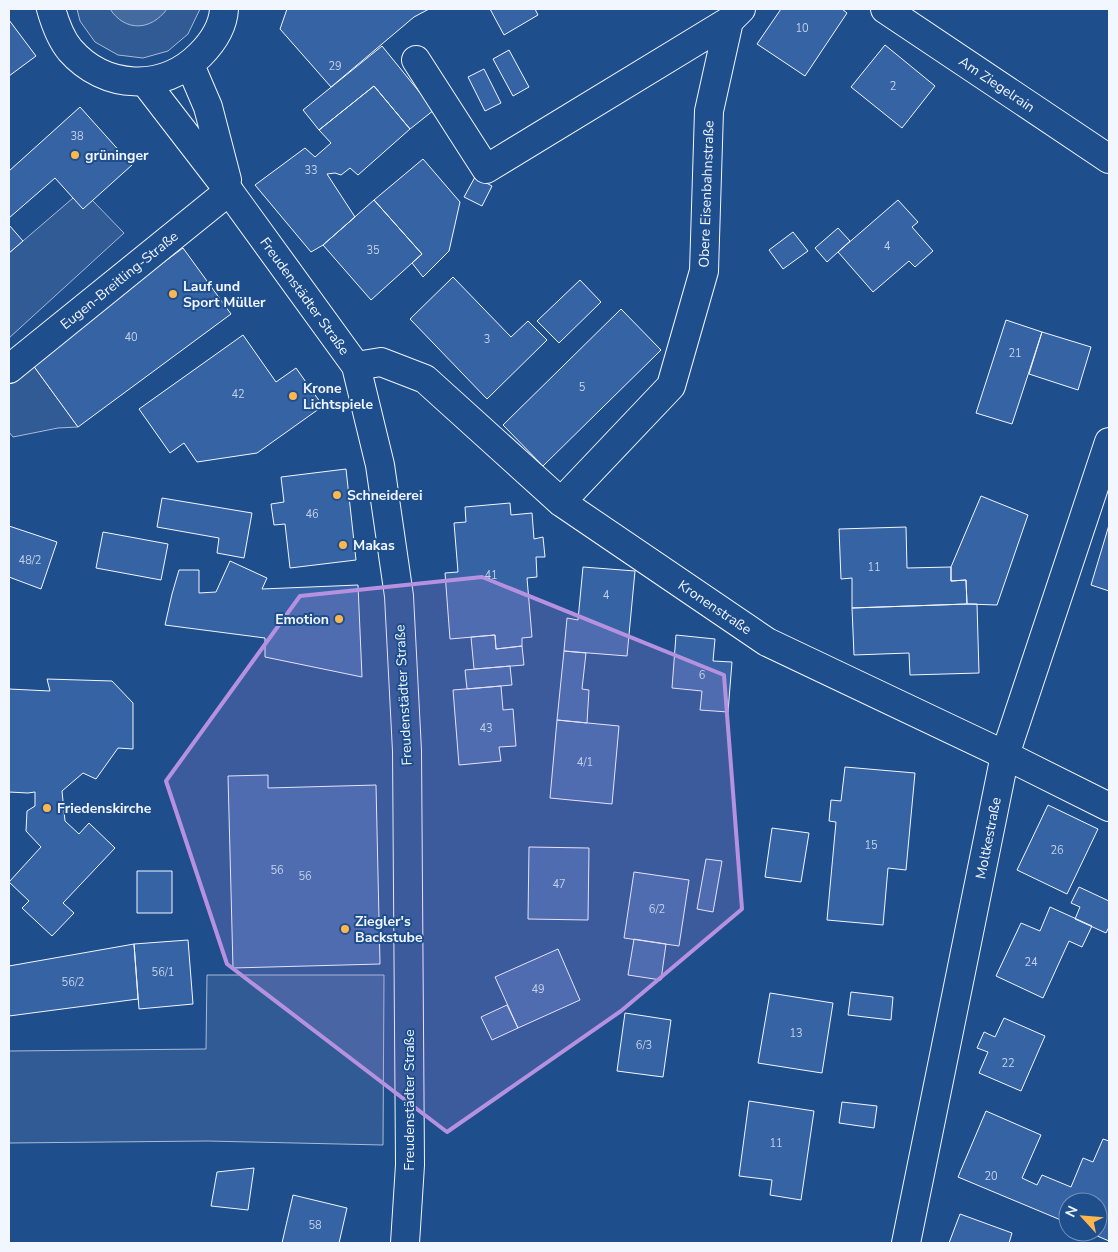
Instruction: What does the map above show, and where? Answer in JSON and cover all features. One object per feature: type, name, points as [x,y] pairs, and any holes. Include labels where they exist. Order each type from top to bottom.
[{"type":"street","points":[[51,9],[58,31],[70,50],[91,68],[117,80],[145,82],[169,77],[190,65],[212,44],[224,16],[224,9]]},
{"type":"street","name":"Am Ziegelrain","points":[[885,9],[1109,159]]},
{"type":"street","name":"Obere Eisenbahnstraße","points":[[416,60],[486,169],[735,15]]},
{"type":"street","name":"Obere Eisenbahnstraße","points":[[561,502],[671,386],[704,271],[709,111],[735,15]]},
{"type":"street","name":"Freudenstädter Straße","points":[[190,65],[208,107],[230,191]]},
{"type":"street","name":"Freudenstädter Straße","points":[[145,82],[230,191],[356,366],[380,464],[399,596],[407,751],[410,1165],[405,1243]]},
{"type":"street","name":"Eugen-Breitling-Straße","points":[[9,370],[230,191]]},
{"type":"street","name":"Kronenstraße","points":[[356,366],[381,362],[425,379],[561,502],[767,642],[1005,755],[1109,807]]},
{"type":"street","name":"Moltkestraße","points":[[906,1243],[1005,755],[1109,442]]},
{"type":"highlighted area","points":[[482,577],[724,675],[742,909],[621,1011],[447,1132],[227,964],[166,781],[300,596]]},
{"type":"shaded area","points":[[77,9],[200,9],[188,34],[168,51],[143,58],[118,55],[95,42],[80,21]]},
{"type":"shaded area","points":[[110,9],[167,9],[153,22],[138,26],[123,22]]},
{"type":"shaded area","points":[[73,198],[92,200],[124,233],[9,338],[9,253]]},
{"type":"shaded area","points":[[30,361],[78,427],[58,428],[13,437],[9,432],[9,382]]},
{"type":"shaded area","points":[[207,975],[384,975],[383,1145],[207,1141],[9,1143],[9,1051],[206,1049]]},
{"type":"building","points":[[287,9],[429,9],[414,17],[331,87],[280,29]]},
{"type":"building","points":[[490,9],[535,9],[538,15],[504,35]]},
{"type":"building","points":[[781,9],[842,9],[847,13],[805,76],[757,44]]},
{"type":"building","points":[[9,20],[36,56],[9,76]]},
{"type":"building","points":[[885,45],[935,86],[902,128],[851,87]]},
{"type":"building","points":[[382,46],[434,110],[410,129],[374,86],[319,130],[303,110]]},
{"type":"building","points":[[509,50],[529,87],[513,96],[493,59]]},
{"type":"building","points":[[484,69],[501,103],[485,111],[468,77]]},
{"type":"building","points":[[374,86],[410,129],[358,175],[350,168],[341,175],[335,173],[327,174],[355,217],[323,245],[311,252],[255,185],[305,148],[315,157],[331,143],[319,130]]},
{"type":"building","points":[[80,107],[132,165],[83,209],[55,178],[9,218],[9,171]]},
{"type":"building","points":[[423,159],[460,202],[449,251],[423,277],[412,263],[422,254],[374,200]]},
{"type":"building","points":[[475,177],[492,186],[482,206],[464,197]]},
{"type":"building","points":[[374,200],[422,254],[371,300],[323,245]]},
{"type":"building","points":[[898,200],[918,222],[912,227],[933,251],[915,267],[909,261],[873,292],[838,252]]},
{"type":"building","points":[[9,225],[23,241],[9,253]]},
{"type":"building","points":[[838,228],[850,241],[827,262],[815,248]]},
{"type":"building","points":[[793,232],[808,251],[783,269],[769,250]]},
{"type":"building","points":[[183,248],[231,314],[78,427],[30,361]]},
{"type":"building","points":[[453,277],[511,337],[528,321],[547,340],[487,399],[410,319]]},
{"type":"building","points":[[580,280],[601,302],[559,343],[537,321]]},
{"type":"building","points":[[621,309],[661,350],[543,466],[503,425]]},
{"type":"building","points":[[1006,320],[1042,332],[1012,424],[976,413]]},
{"type":"building","points":[[1042,332],[1091,347],[1078,390],[1029,374]]},
{"type":"building","points":[[243,335],[276,382],[296,368],[323,406],[257,453],[197,462],[184,443],[170,453],[139,409]]},
{"type":"building","points":[[346,469],[356,560],[290,568],[285,524],[274,525],[271,504],[284,502],[281,477]]},
{"type":"building","points":[[981,496],[1028,515],[997,605],[967,604],[966,580],[951,581],[951,567]]},
{"type":"building","points":[[162,498],[252,513],[244,558],[217,553],[219,538],[157,527]]},
{"type":"building","points":[[510,503],[511,515],[532,513],[534,539],[543,537],[545,557],[536,557],[537,577],[527,578],[532,637],[522,638],[522,646],[496,649],[495,635],[450,639],[445,573],[458,572],[454,523],[466,522],[465,507]]},
{"type":"building","points":[[1109,525],[1109,591],[1091,585]]},
{"type":"building","points":[[9,526],[57,542],[41,589],[9,577]]},
{"type":"building","points":[[906,527],[907,568],[951,567],[951,581],[966,580],[967,604],[852,608],[852,578],[841,579],[839,529]]},
{"type":"building","points":[[103,532],[168,544],[161,580],[96,568]]},
{"type":"building","points":[[230,561],[267,578],[262,589],[358,585],[362,677],[265,657],[265,638],[165,625],[179,570],[199,570],[199,593],[216,592]]},
{"type":"building","points":[[583,567],[635,571],[627,656],[564,651],[567,618],[578,620]]},
{"type":"building","points":[[977,604],[979,673],[910,675],[909,653],[854,655],[852,608]]},
{"type":"building","points":[[495,635],[496,649],[522,646],[524,665],[474,669],[471,637]]},
{"type":"building","points":[[676,635],[715,639],[713,661],[732,662],[728,712],[700,710],[702,691],[672,688]]},
{"type":"building","points":[[564,651],[586,653],[582,689],[589,690],[587,723],[557,720]]},
{"type":"building","points":[[510,666],[512,685],[467,689],[465,670]]},
{"type":"building","name":"Friedenskirche","points":[[47,679],[112,681],[133,703],[133,749],[118,748],[96,779],[83,773],[62,791],[65,821],[79,834],[89,823],[115,848],[63,903],[74,913],[52,936],[22,908],[29,901],[9,882],[41,847],[26,831],[27,811],[35,806],[35,792],[9,792],[9,689],[50,691]]},
{"type":"building","points":[[501,686],[503,710],[513,709],[516,746],[499,747],[501,761],[459,765],[453,690]]},
{"type":"building","points":[[557,720],[619,726],[612,804],[550,798]]},
{"type":"building","points":[[845,767],[915,773],[906,870],[888,868],[883,925],[827,920],[836,822],[829,821],[831,800],[841,801]]},
{"type":"building","points":[[268,775],[268,788],[376,785],[380,964],[233,968],[228,776]]},
{"type":"building","points":[[1048,805],[1098,829],[1067,894],[1017,870]]},
{"type":"building","points":[[772,828],[809,833],[801,882],[765,877]]},
{"type":"building","points":[[529,847],[589,848],[588,920],[528,919]]},
{"type":"building","points":[[706,859],[722,861],[713,912],[697,909]]},
{"type":"building","points":[[137,871],[172,871],[172,913],[137,913]]},
{"type":"building","points":[[634,872],[689,880],[679,946],[624,938]]},
{"type":"building","points":[[1079,887],[1109,901],[1109,927],[1106,933],[1075,919],[1080,907],[1071,903]]},
{"type":"building","points":[[1050,907],[1092,926],[1082,947],[1069,941],[1043,998],[996,976],[1021,923],[1040,931]]},
{"type":"building","points":[[634,939],[666,944],[661,980],[628,975]]},
{"type":"building","points":[[188,940],[193,1004],[139,1009],[134,944]]},
{"type":"building","points":[[134,944],[138,999],[9,1016],[9,966]]},
{"type":"building","points":[[558,949],[580,1000],[518,1028],[495,977]]},
{"type":"building","points":[[851,992],[893,997],[891,1020],[848,1015]]},
{"type":"building","points":[[770,993],[833,1003],[822,1073],[758,1063]]},
{"type":"building","points":[[507,1005],[518,1028],[492,1040],[481,1017]]},
{"type":"building","points":[[625,1013],[671,1020],[663,1077],[617,1071]]},
{"type":"building","points":[[1004,1018],[1045,1036],[1021,1091],[979,1073],[988,1052],[977,1048],[984,1032],[995,1037]]},
{"type":"building","points":[[749,1101],[814,1111],[801,1200],[770,1195],[772,1180],[739,1176]]},
{"type":"building","points":[[842,1102],[877,1106],[874,1128],[839,1123]]},
{"type":"building","points":[[986,1111],[1041,1135],[1022,1178],[1037,1185],[1042,1175],[1071,1187],[1083,1158],[1093,1162],[1103,1139],[1109,1141],[1109,1241],[1108,1192],[1058,1192],[1058,1219],[958,1177]]},
{"type":"building","points":[[254,1168],[248,1210],[211,1206],[217,1172]]},
{"type":"building","points":[[293,1195],[347,1208],[339,1243],[282,1243]]},
{"type":"building","points":[[960,1214],[1012,1233],[1009,1243],[949,1243]]},
{"type":"place","name":"grüninger","points":[[75,155]]},
{"type":"place","name":"Lauf und Sport Müller","points":[[173,294]]},
{"type":"place","name":"Krone Lichtspiele","points":[[293,396]]},
{"type":"place","name":"Schneiderei","points":[[337,495]]},
{"type":"place","name":"Makas","points":[[343,545]]},
{"type":"place","name":"Emotion","points":[[339,619]]},
{"type":"place","name":"Friedenskirche","points":[[47,808]]},
{"type":"place","name":"Ziegler's Backstube","points":[[345,929]]}]
